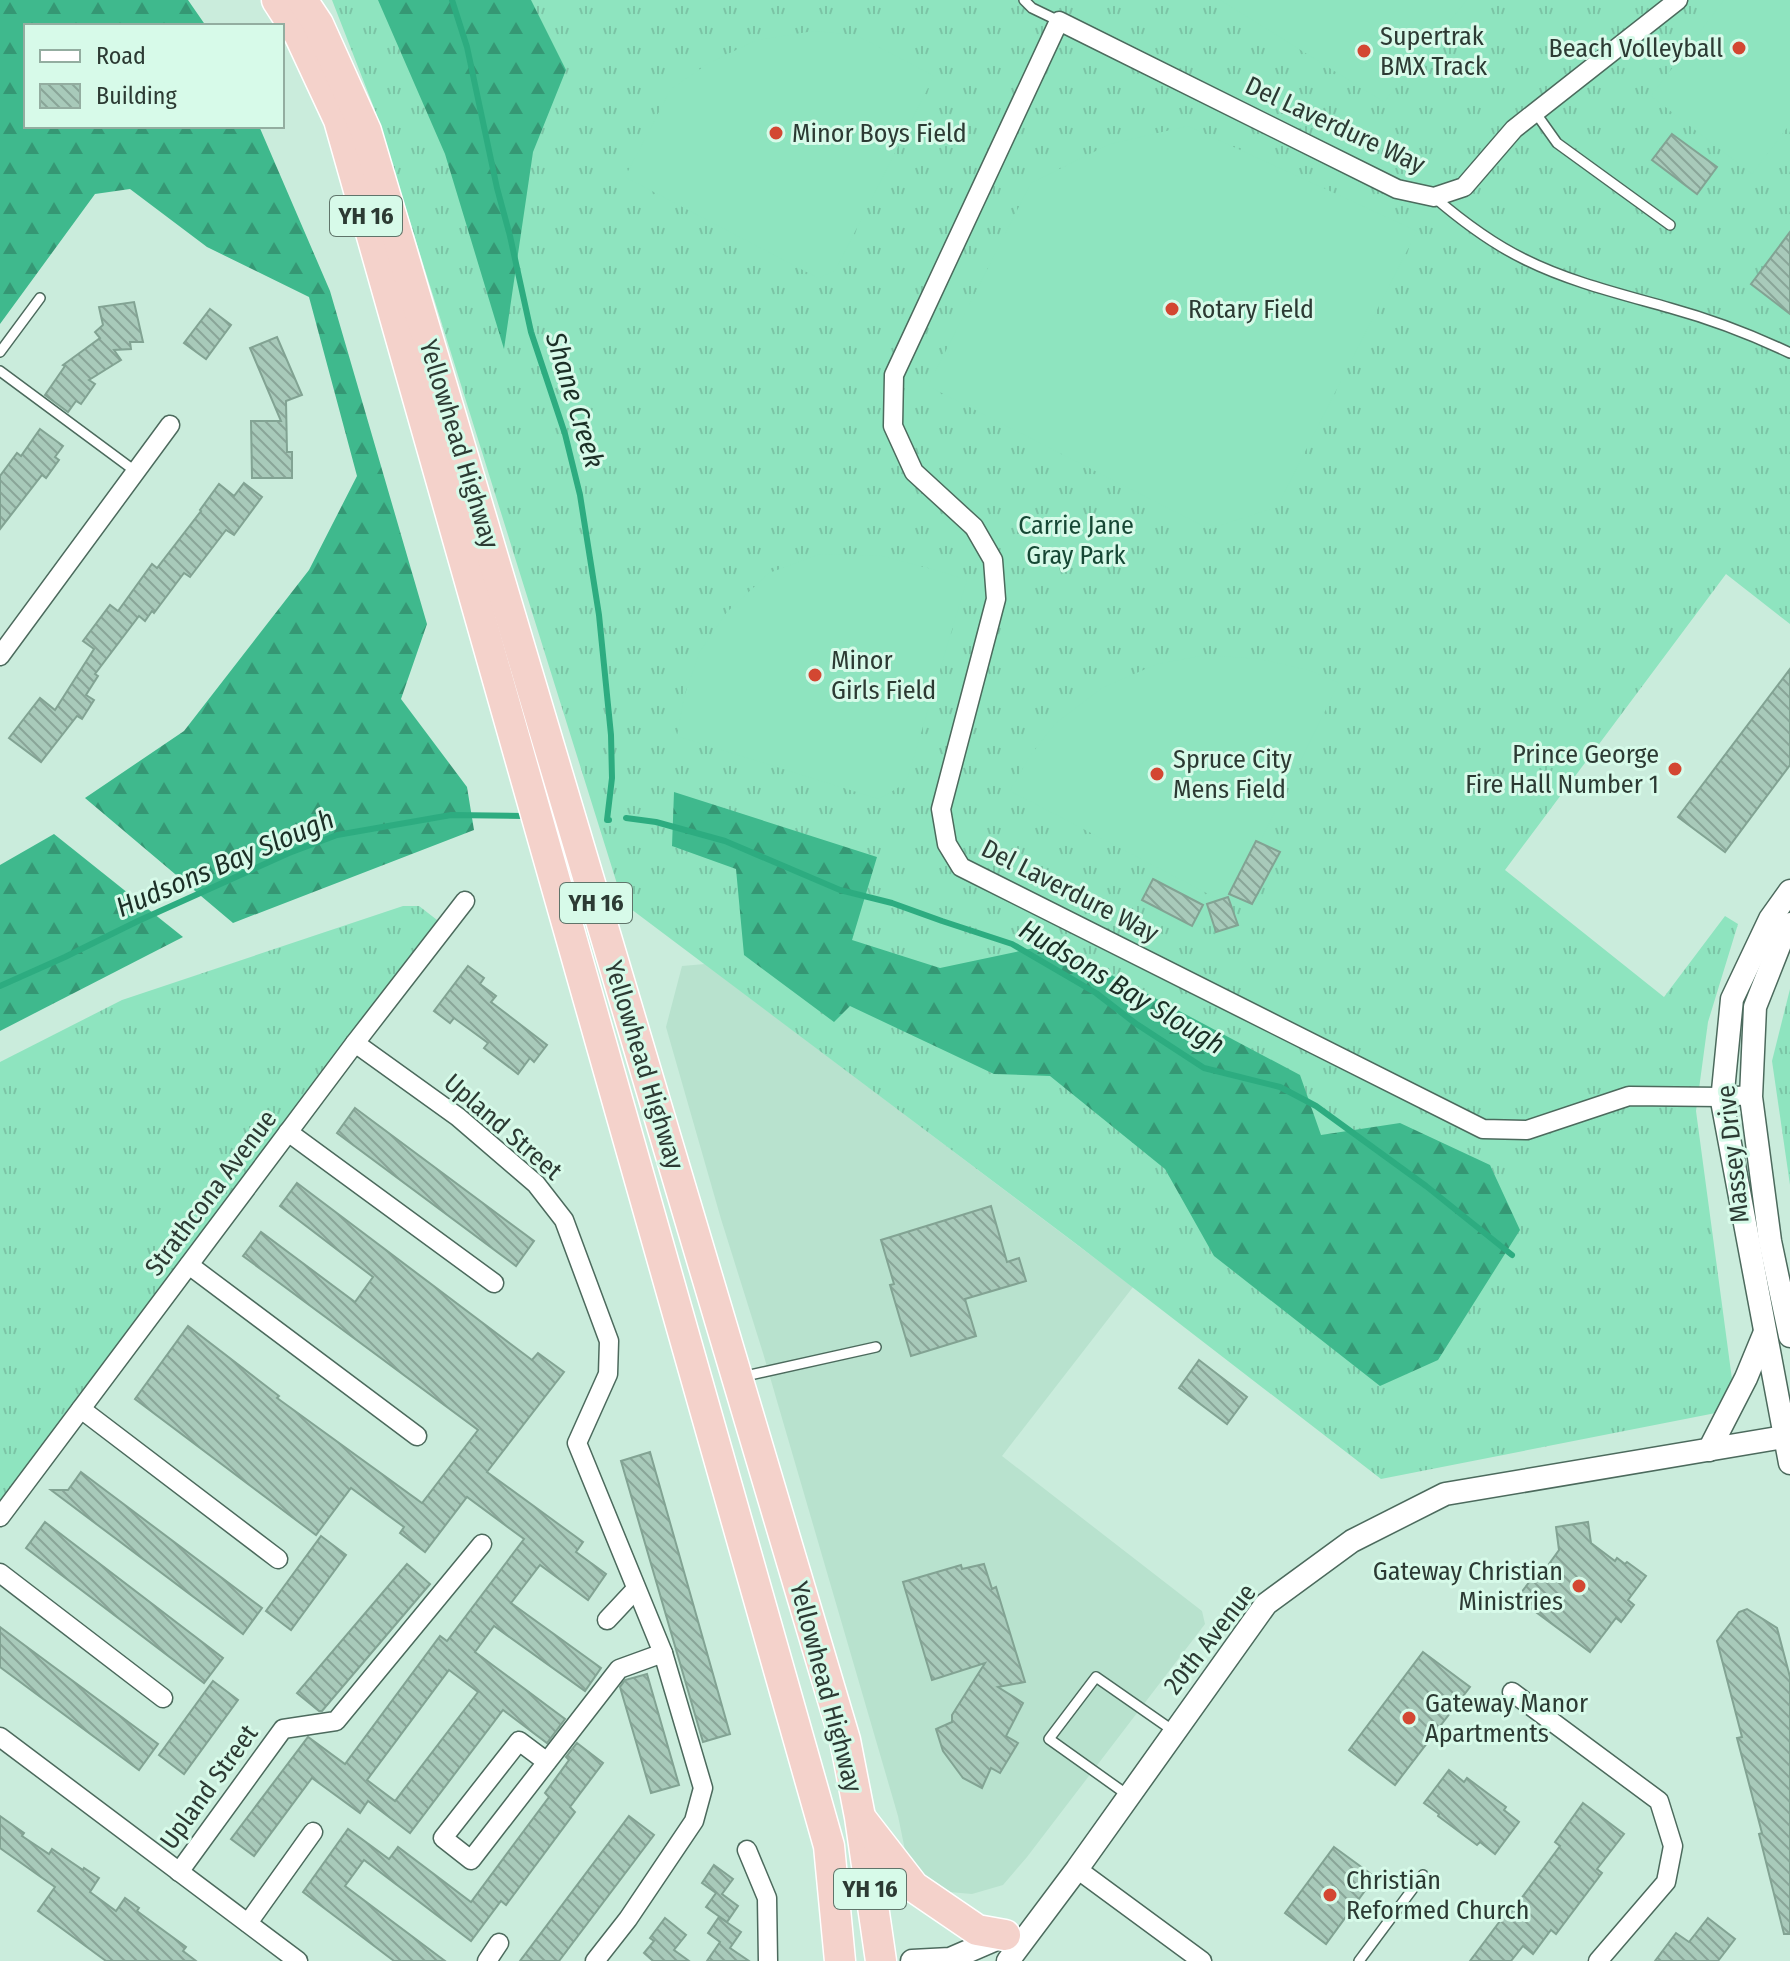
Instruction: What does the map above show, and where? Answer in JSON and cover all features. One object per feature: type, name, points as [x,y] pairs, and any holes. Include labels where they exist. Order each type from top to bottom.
[{"type":"highway","name":"Yellowhead Highway","points":[[277,0],[299,34],[339,120],[829,1846],[840,1961]]},
{"type":"highway","name":"Yellowhead Highway","points":[[302,0],[318,24],[366,131],[845,1740],[860,1817],[881,1961]]},
{"type":"highway","points":[[860,1817],[914,1887],[1007,1948]]},
{"type":"street","name":"Del Laverdure Way","points":[[1678,0],[1514,129],[1464,187],[1434,197],[1397,189],[1059,21],[894,375],[893,426],[914,472],[974,527],[993,560],[996,599],[941,809],[947,844],[961,867],[1483,1129],[1527,1130],[1629,1096],[1751,1095]]},
{"type":"street","points":[[0,656],[170,425]]},
{"type":"street","name":"Strathcona Avenue","points":[[0,1517],[465,901]]},
{"type":"street","name":"Massey Drive","points":[[1787,910],[1770,919],[1732,999],[1722,1097],[1790,1463]]},
{"type":"street","name":"Massey Drive","points":[[1787,910],[1785,931],[1755,1007],[1751,1095],[1770,1241],[1790,1336]]},
{"type":"street","name":"Upland Street","points":[[355,1043],[458,1117],[536,1184],[564,1220],[609,1341],[608,1374],[577,1443],[663,1653],[703,1788],[694,1821],[628,1919],[595,1961]]},
{"type":"street","points":[[288,1132],[494,1283]]},
{"type":"street","points":[[189,1265],[417,1436]]},
{"type":"street","points":[[1709,1450],[1746,1378],[1765,1332]]},
{"type":"street","points":[[81,1409],[278,1559]]},
{"type":"street","name":"20th Avenue","points":[[912,1961],[950,1959],[1007,1948],[1038,1919],[1266,1604],[1352,1541],[1445,1494],[1787,1436]]},
{"type":"street","name":"Upland Street","points":[[179,1872],[283,1729],[336,1721],[482,1544]]},
{"type":"street","points":[[0,1573],[163,1698]]},
{"type":"street","points":[[607,1620],[636,1589]]},
{"type":"street","points":[[547,1762],[519,1741],[443,1838],[471,1860],[547,1762],[619,1669],[663,1653]]},
{"type":"street","points":[[1512,1692],[1659,1801],[1673,1846],[1666,1882],[1598,1961]]},
{"type":"street","name":"Upland Street","points":[[0,1737],[298,1961]]},
{"type":"street","points":[[248,1923],[313,1832]]},
{"type":"street","points":[[747,1850],[767,1898],[768,1961]]},
{"type":"street","points":[[1077,1869],[1202,1961]]},
{"type":"street","points":[[487,1961],[499,1943]]},
{"type":"lane","name":"Del Laverdure Way","points":[[1024,0],[1032,8],[1059,21]]},
{"type":"lane","points":[[1535,112],[1557,143],[1670,225]]},
{"type":"lane","points":[[1434,197],[1472,229],[1525,260],[1596,288],[1734,330],[1790,353]]},
{"type":"lane","points":[[0,352],[40,298]]},
{"type":"lane","points":[[0,371],[135,471]]},
{"type":"lane","points":[[737,1378],[876,1347]]},
{"type":"lane","points":[[1129,1796],[1049,1739],[1096,1677],[1175,1732]]},
{"type":"lane","points":[[1359,1961],[1423,1875]]},
{"type":"shaded area","points":[[705,964],[1133,1287],[1002,1456],[1202,1611],[1205,1624],[1003,1885],[972,1894],[949,1892],[932,1886],[916,1872],[905,1850],[898,1816],[666,1027],[682,966]]},
{"type":"green space","points":[[0,0],[188,0],[205,24],[24,24],[24,128],[260,128],[330,291],[427,624],[401,699],[467,787],[474,830],[233,923],[85,798],[184,731],[309,570],[357,476],[309,297],[207,247],[130,189],[95,194],[0,324]]},
{"type":"green space","name":"Carrie Jane Gray Park","points":[[332,0],[1790,0],[1790,624],[1726,574],[1505,870],[1664,997],[1725,916],[1738,924],[1708,1022],[1696,1111],[1736,1409],[1381,1479],[1079,1246],[623,903],[376,113]]},
{"type":"green space","points":[[378,0],[531,0],[566,70],[533,152],[504,349],[445,154]]},
{"type":"green space","name":"Supertrak BMX Track","points":[[1220,0],[1467,0],[1384,102]]},
{"type":"green space","name":"Beach Volleyball","points":[[1724,0],[1790,0],[1790,124],[1752,174],[1651,96]]},
{"type":"green space","name":"Minor Boys Field","points":[[814,31],[856,35],[934,76],[835,271],[818,278],[625,177],[671,89],[709,63],[757,40]]},
{"type":"green space","name":"Rotary Field","points":[[1188,126],[1417,231],[1277,507],[1209,529],[928,386],[1031,183],[1110,144]]},
{"type":"green space","name":"Minor Girls Field","points":[[820,554],[882,556],[967,580],[906,783],[879,799],[677,736],[684,697],[699,653],[727,612],[769,573]]},
{"type":"green space","name":"Spruce City Mens Field","points":[[1206,655],[1260,659],[1311,671],[1339,683],[1235,892],[1218,899],[1010,791],[1029,757],[1056,723],[1102,688],[1157,664]]},
{"type":"green space","points":[[674,792],[877,857],[852,940],[940,968],[1053,944],[1300,1075],[1321,1135],[1400,1123],[1490,1165],[1520,1230],[1438,1360],[1380,1386],[1214,1256],[1165,1169],[1050,1076],[994,1074],[850,1006],[834,1022],[744,955],[736,869],[672,846]]},
{"type":"green space","points":[[54,834],[183,937],[0,1031],[0,865]]},
{"type":"green space","points":[[403,906],[419,906],[441,923],[0,1522],[0,1062],[122,1000]]},
{"type":"green space","points":[[1790,989],[1790,1185],[1772,1061]]},
{"type":"building","points":[[1672,134],[1717,167],[1697,194],[1652,160]]},
{"type":"building","points":[[1790,232],[1790,314],[1751,284]]},
{"type":"building","points":[[134,302],[143,342],[130,342],[131,349],[114,350],[121,360],[89,380],[95,384],[81,404],[76,401],[68,412],[45,395],[63,365],[100,338],[95,332],[103,325],[99,307]]},
{"type":"building","points":[[210,309],[231,325],[206,359],[184,343]]},
{"type":"building","points":[[277,337],[302,395],[286,401],[287,452],[292,452],[292,478],[252,478],[251,421],[281,421],[250,348]]},
{"type":"building","points":[[40,429],[63,446],[55,457],[59,460],[46,478],[42,475],[0,529],[0,476],[17,453],[21,456]]},
{"type":"building","points":[[244,483],[262,497],[234,535],[226,530],[190,577],[184,573],[154,613],[152,611],[145,621],[139,616],[95,674],[98,676],[86,695],[94,700],[82,719],[77,716],[41,762],[9,738],[40,698],[55,710],[94,649],[83,641],[110,605],[118,611],[152,564],[157,568],[219,484],[234,496]]},
{"type":"building","points":[[1790,669],[1790,765],[1725,852],[1678,817]]},
{"type":"building","points":[[1256,841],[1280,852],[1252,904],[1229,894]]},
{"type":"building","points":[[1153,879],[1203,905],[1192,926],[1142,900]]},
{"type":"building","points":[[1228,897],[1238,925],[1216,932],[1207,904]]},
{"type":"building","points":[[468,966],[484,978],[480,984],[496,996],[491,1002],[547,1045],[534,1062],[530,1058],[518,1074],[484,1048],[488,1043],[454,1018],[450,1023],[434,1011]]},
{"type":"building","points":[[355,1108],[534,1241],[516,1266],[337,1133]]},
{"type":"building","points":[[297,1183],[532,1360],[538,1353],[564,1372],[487,1472],[583,1542],[576,1552],[606,1574],[588,1600],[540,1565],[511,1603],[601,1668],[585,1691],[494,1626],[475,1652],[565,1719],[547,1743],[503,1710],[410,1833],[368,1801],[360,1813],[312,1778],[254,1856],[231,1839],[308,1737],[345,1764],[440,1636],[447,1641],[524,1539],[467,1497],[425,1552],[400,1533],[404,1527],[351,1488],[316,1535],[135,1399],[188,1326],[279,1396],[277,1398],[422,1503],[478,1430],[243,1256],[261,1232],[355,1302],[373,1277],[280,1206]],"holes":[[[449,1670],[478,1692],[395,1801],[367,1780]]]},
{"type":"building","points":[[991,1206],[1007,1262],[1019,1258],[1026,1281],[965,1299],[976,1336],[911,1356],[890,1285],[894,1284],[881,1240]]},
{"type":"building","points":[[1199,1360],[1247,1397],[1227,1424],[1179,1388]]},
{"type":"building","points":[[650,1452],[730,1734],[703,1742],[621,1461]]},
{"type":"building","points":[[81,1472],[262,1608],[243,1634],[51,1490],[68,1490]]},
{"type":"building","points":[[45,1522],[223,1658],[204,1683],[26,1548]]},
{"type":"building","name":"Gateway Christian Ministries","points":[[1588,1522],[1591,1543],[1615,1561],[1617,1558],[1625,1564],[1627,1562],[1646,1576],[1628,1600],[1634,1605],[1621,1622],[1616,1618],[1590,1652],[1517,1598],[1537,1572],[1541,1575],[1559,1550],[1556,1527]]},
{"type":"building","points":[[321,1536],[346,1555],[291,1630],[266,1611]]},
{"type":"building","points":[[407,1564],[430,1584],[319,1711],[297,1693]]},
{"type":"building","points":[[984,1564],[992,1589],[996,1587],[1025,1682],[998,1687],[1023,1703],[1006,1736],[1018,1743],[1000,1773],[991,1768],[982,1788],[963,1778],[943,1751],[936,1729],[952,1722],[952,1715],[985,1663],[932,1680],[903,1582],[961,1565],[962,1569]]},
{"type":"building","points":[[1747,1609],[1777,1628],[1790,1677],[1790,1934],[1784,1934],[1759,1834],[1762,1833],[1737,1738],[1742,1737],[1717,1641],[1739,1612]]},
{"type":"building","points":[[0,1627],[158,1744],[139,1770],[0,1667]]},
{"type":"building","name":"Gateway Manor Apartments","points":[[1423,1652],[1470,1687],[1395,1785],[1349,1750]]},
{"type":"building","points":[[647,1674],[679,1785],[651,1793],[620,1687],[625,1680]]},
{"type":"building","points":[[213,1681],[238,1700],[184,1774],[159,1755]]},
{"type":"building","points":[[577,1743],[603,1763],[570,1807],[575,1812],[506,1905],[501,1901],[471,1941],[364,1860],[345,1886],[445,1961],[394,1961],[303,1892],[348,1829],[389,1859],[398,1847],[471,1902],[549,1797],[545,1793],[569,1760],[566,1757]]},
{"type":"building","points":[[1449,1770],[1464,1782],[1467,1778],[1506,1807],[1504,1810],[1519,1822],[1495,1854],[1480,1842],[1477,1845],[1424,1803]]},
{"type":"building","points":[[1583,1803],[1624,1834],[1597,1869],[1602,1873],[1556,1934],[1551,1930],[1533,1954],[1523,1946],[1511,1961],[1470,1961],[1560,1846],[1555,1842]]},
{"type":"building","points":[[0,1816],[49,1854],[52,1849],[99,1878],[90,1892],[116,1911],[125,1898],[139,1908],[137,1911],[186,1947],[183,1951],[196,1961],[106,1961],[38,1911],[55,1887],[0,1848]]},
{"type":"building","points":[[629,1816],[654,1835],[559,1961],[520,1961]]},
{"type":"building","name":"Christian Reformed Church","points":[[1334,1847],[1375,1877],[1326,1944],[1285,1913]]},
{"type":"building","points":[[714,1865],[733,1879],[722,1894],[738,1906],[727,1922],[706,1907],[716,1893],[702,1883]]},
{"type":"building","points":[[719,1917],[741,1932],[730,1948],[749,1961],[707,1961],[720,1942],[708,1933]]},
{"type":"building","points":[[665,1918],[686,1935],[674,1950],[689,1961],[653,1961],[644,1953],[654,1941],[650,1938]]},
{"type":"building","points":[[1708,1918],[1735,1939],[1718,1961],[1655,1961],[1676,1933],[1689,1942]]},
{"type":"waterway","name":"Shane Creek","points":[[452,0],[467,47],[531,332],[565,434],[580,495],[599,615],[611,735],[609,820]]},
{"type":"waterway","name":"Hudsons Bay Slough","points":[[0,986],[289,853],[337,835],[451,815],[525,816]]},
{"type":"waterway","name":"Hudsons Bay Slough","points":[[626,818],[656,822],[725,841],[840,890],[892,903],[1012,944],[1096,993],[1204,1068],[1280,1087],[1316,1106],[1426,1186],[1512,1255]]},
{"type":"place","name":"Beach Volleyball","points":[[1739,48]]},
{"type":"place","name":"Supertrak BMX Track","points":[[1364,51]]},
{"type":"place","name":"Minor Boys Field","points":[[776,133]]},
{"type":"place","name":"Rotary Field","points":[[1172,309]]},
{"type":"place","name":"Minor Girls Field","points":[[815,675]]},
{"type":"place","name":"Prince George Fire Hall Number 1","points":[[1675,769]]},
{"type":"place","name":"Spruce City Mens Field","points":[[1157,774]]},
{"type":"place","name":"Gateway Christian Ministries","points":[[1579,1586]]},
{"type":"place","name":"Gateway Manor Apartments","points":[[1409,1718]]},
{"type":"place","name":"Christian Reformed Church","points":[[1330,1895]]}]
